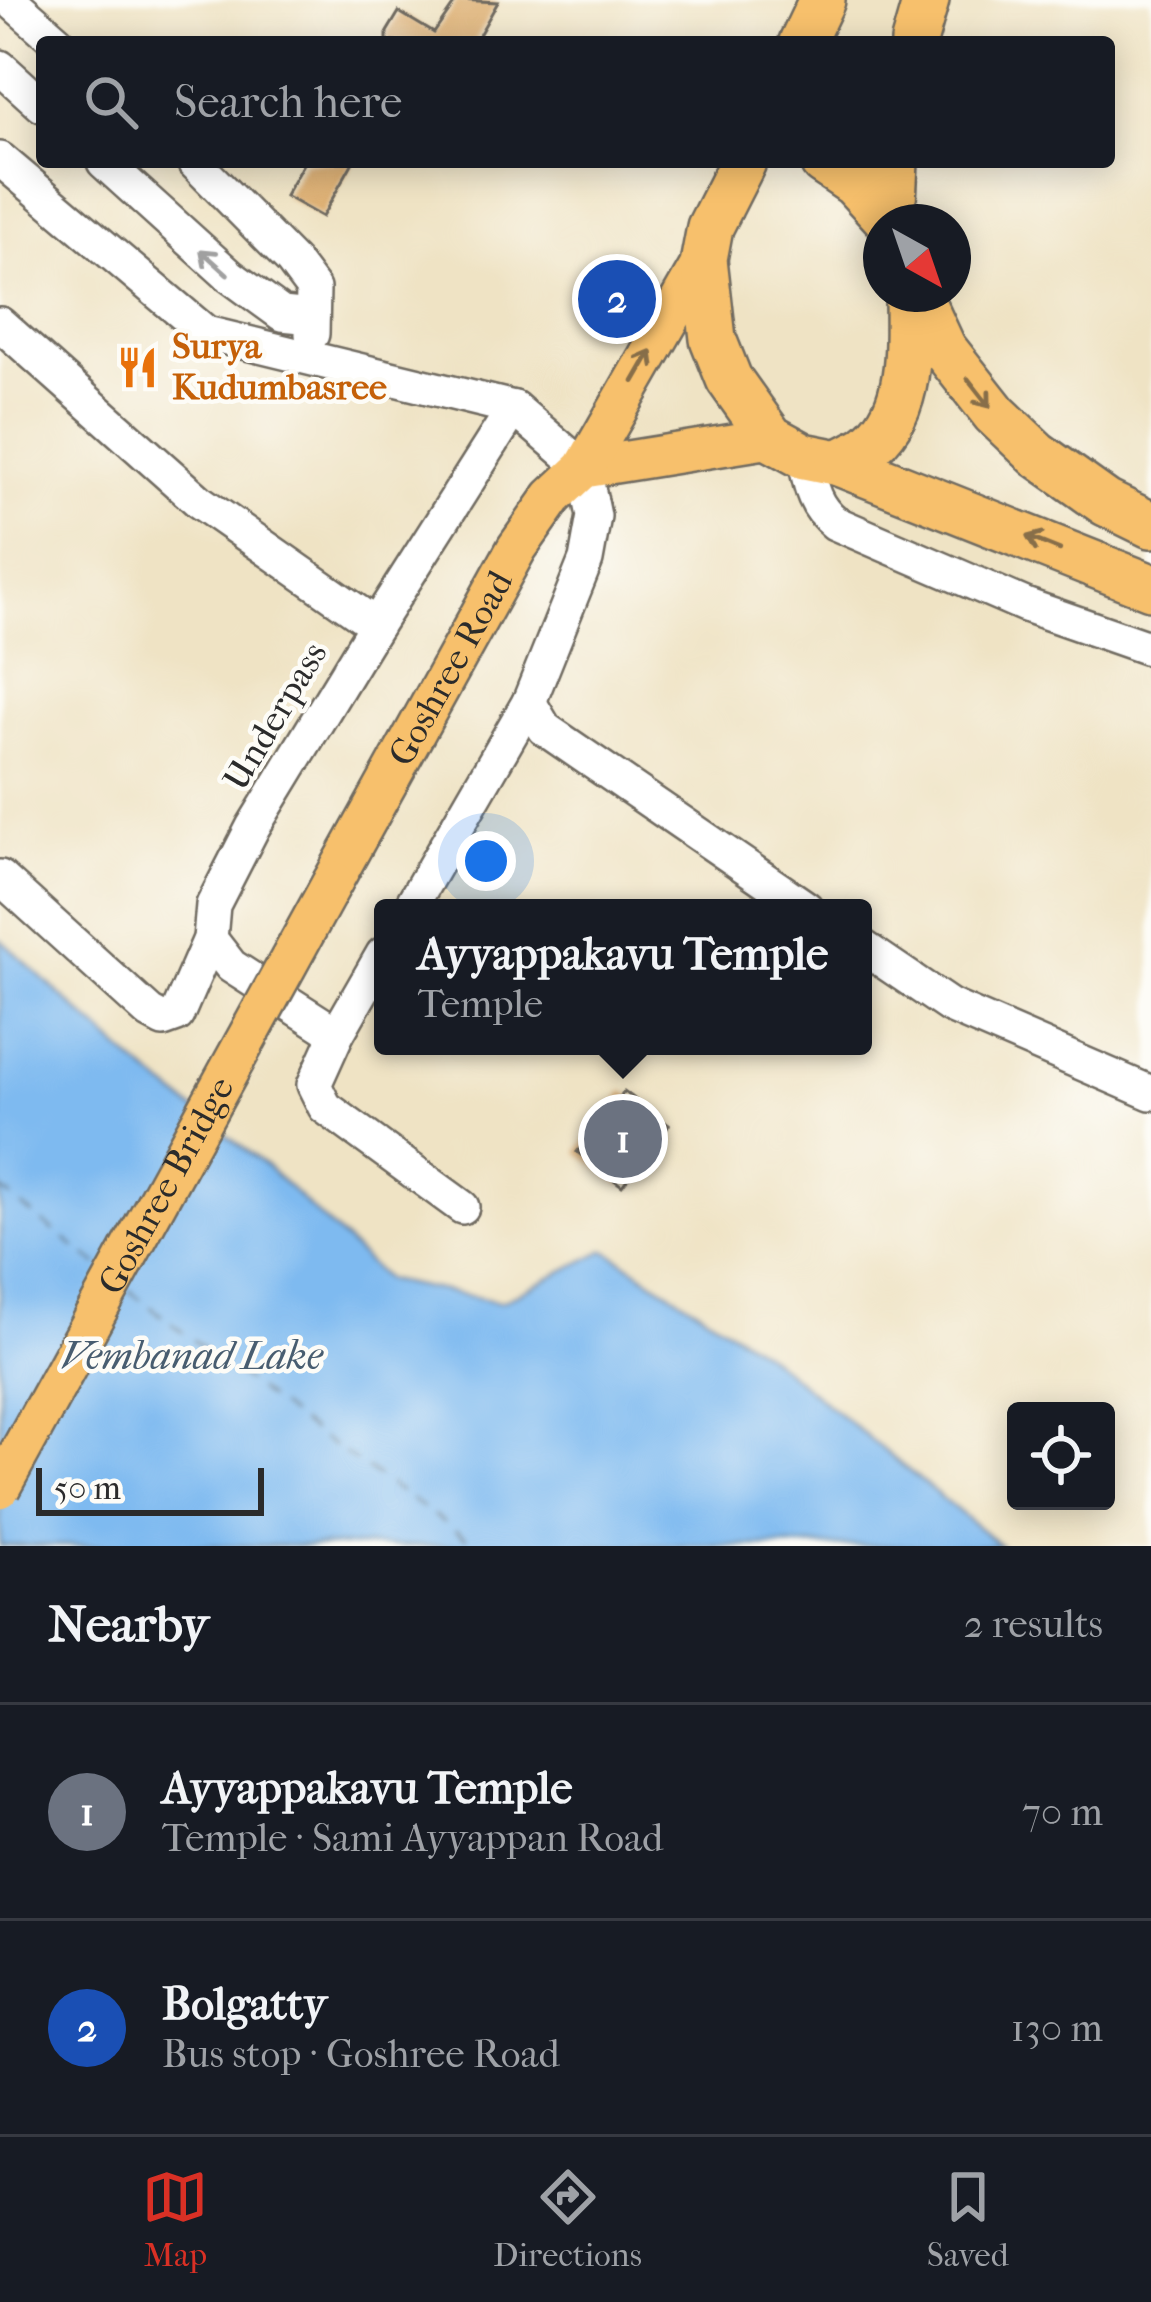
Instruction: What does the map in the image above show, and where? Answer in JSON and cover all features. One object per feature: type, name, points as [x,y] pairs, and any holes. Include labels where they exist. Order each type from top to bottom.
[{"type":"highway","points":[[805,36],[822,0]]},
{"type":"highway","points":[[916,36],[926,0]]},
{"type":"highway","points":[[746,168],[710,227],[704,259],[713,339],[730,379],[805,452],[1151,587]]},
{"type":"highway","points":[[833,168],[874,204]]},
{"type":"highway","points":[[892,204],[895,168]]},
{"type":"highway","points":[[805,452],[866,448],[888,427],[906,380],[908,312]]},
{"type":"highway","points":[[926,312],[943,348],[995,414],[1037,454],[1106,503],[1151,525]]},
{"type":"main road","name":"Goshree Road","points":[[333,881],[517,548],[554,496],[584,467],[704,259]]},
{"type":"main road","points":[[584,467],[805,452]]},
{"type":"main road","name":"Goshree Bridge","points":[[0,1488],[333,881]]},
{"type":"street","points":[[10,0],[51,36]]},
{"type":"street","points":[[0,67],[36,100]]},
{"type":"street","points":[[0,159],[206,333],[514,408],[584,467],[594,516],[586,560],[529,702],[415,899]]},
{"type":"street","points":[[111,168],[230,276],[281,314],[313,317]]},
{"type":"street","points":[[200,168],[313,289],[310,358]]},
{"type":"street","points":[[0,324],[200,502],[376,625]]},
{"type":"street","name":"Underpass","points":[[0,877],[150,1013],[163,1020],[177,1015],[211,939],[213,905],[253,827],[514,408]]},
{"type":"street","points":[[805,452],[814,500],[835,523],[1025,604],[1151,649]]},
{"type":"street","points":[[529,702],[545,729],[793,899]]},
{"type":"street","points":[[211,939],[231,966],[337,1034]]},
{"type":"street","points":[[872,953],[950,1006],[1151,1093]]},
{"type":"street","points":[[374,970],[314,1084],[325,1107],[462,1208]]},
{"type":"water","name":"Vembanad Lake","points":[[0,939],[134,1062],[266,1166],[386,1280],[500,1302],[606,1250],[763,1352],[1001,1546],[0,1546]]},
{"type":"building","points":[[457,0],[498,2],[478,36],[387,36],[399,12],[434,33]]},
{"type":"building","points":[[301,168],[350,168],[322,217],[285,196]]},
{"type":"building","points":[[624,1091],[669,1125],[622,1186],[577,1152]]},
{"type":"ferry route","points":[[0,1189],[103,1269]]},
{"type":"ferry route","points":[[129,1290],[296,1420],[478,1546]]},
{"type":"place","name":"Bolgatty","points":[[617,299]]},
{"type":"place","name":"Surya Kudumbasree","points":[[138,367]]},
{"type":"place","name":"Ayyappakavu Temple","points":[[623,1139]]}]
